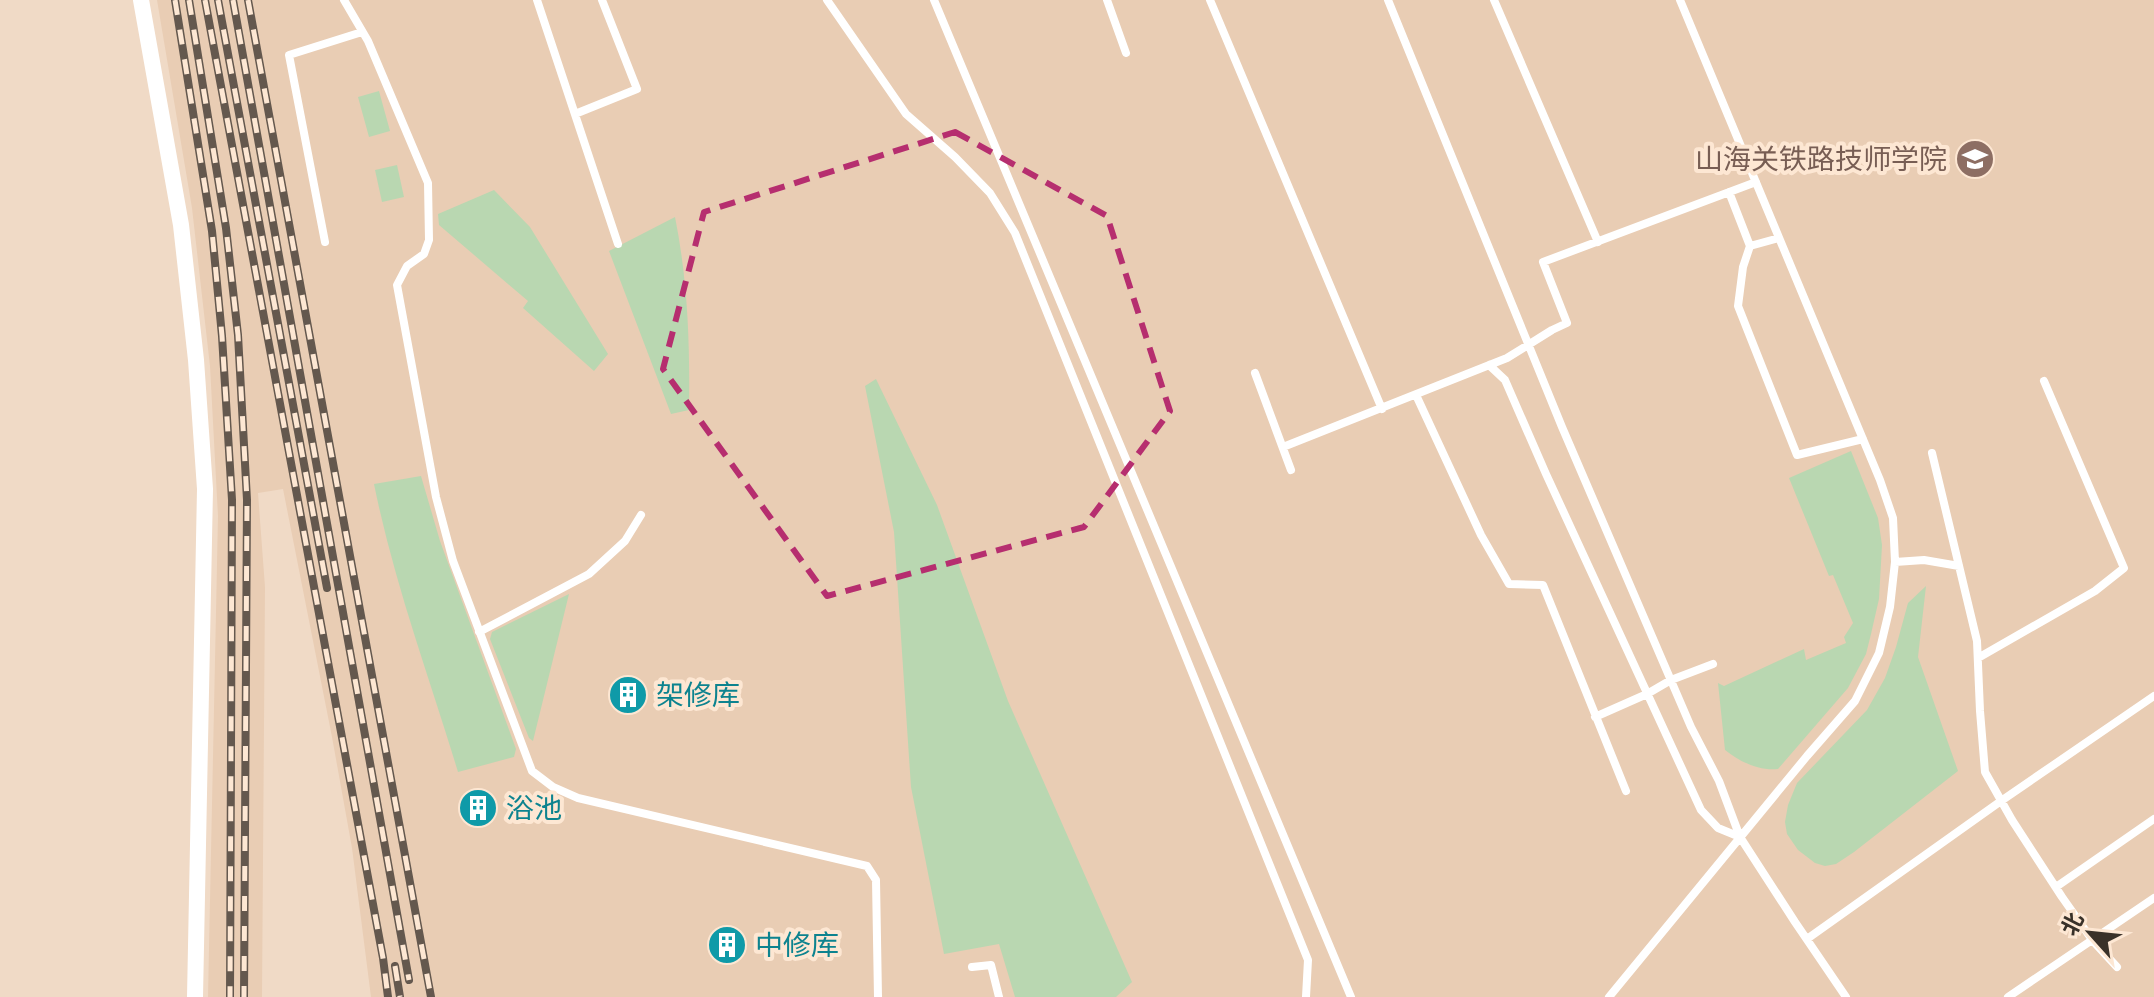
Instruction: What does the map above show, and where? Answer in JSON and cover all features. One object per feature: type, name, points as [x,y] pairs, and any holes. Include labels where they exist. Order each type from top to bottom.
[{"type":"street","points":[[141,0],[181,225],[196,360],[205,489],[195,997]]},
{"type":"lane","points":[[344,0],[362,32],[428,183],[429,240],[424,254],[407,266],[397,285],[436,497],[453,561],[532,771],[553,787],[578,798],[867,866],[876,880],[878,997]]},
{"type":"lane","points":[[537,0],[618,244]]},
{"type":"lane","points":[[575,114],[637,89],[602,0]]},
{"type":"lane","points":[[827,0],[906,114],[990,193],[1015,233],[1308,960],[1306,997]]},
{"type":"lane","points":[[934,0],[1351,997]]},
{"type":"lane","points":[[1107,0],[1126,53]]},
{"type":"lane","points":[[1210,0],[1382,409]]},
{"type":"lane","points":[[1388,0],[1562,427],[1691,727],[1719,781],[1740,837],[1846,997]]},
{"type":"lane","points":[[1494,0],[1598,242]]},
{"type":"lane","points":[[1609,997],[1855,701],[1879,653],[1890,607],[1895,562],[1893,518],[1863,439],[1680,0]]},
{"type":"lane","points":[[325,242],[289,55],[362,32]]},
{"type":"lane","points":[[1283,447],[1507,358],[1567,323],[1543,262],[1756,182]]},
{"type":"lane","points":[[1729,192],[1750,246],[1743,267],[1738,306],[1797,455],[1863,439]]},
{"type":"lane","points":[[1750,246],[1779,238]]},
{"type":"lane","points":[[1489,365],[1505,380],[1701,810],[1718,828],[1740,837]]},
{"type":"lane","points":[[1255,373],[1291,470]]},
{"type":"lane","points":[[1978,658],[2095,591],[2124,568],[2044,381]]},
{"type":"lane","points":[[1416,395],[1481,535],[1509,584],[1543,585],[1626,791]]},
{"type":"lane","points":[[1932,453],[1977,641],[1985,772],[2056,887],[2093,941],[2117,967]]},
{"type":"lane","points":[[479,632],[589,574],[625,541],[641,515]]},
{"type":"lane","points":[[1895,562],[1924,560],[1959,566]]},
{"type":"lane","points":[[1595,717],[1671,680],[1713,664]]},
{"type":"lane","points":[[1807,939],[2154,696]]},
{"type":"lane","points":[[2056,887],[2154,819]]},
{"type":"lane","points":[[2008,997],[2154,898]]},
{"type":"lane","points":[[972,967],[991,965],[999,997]]},
{"type":"highlighted area","points":[[955,132],[1107,216],[1170,411],[1084,527],[827,596],[663,369],[704,212]]},
{"type":"shaded area","points":[[157,0],[2154,0],[2154,997],[371,997],[352,848],[283,489],[258,493],[265,587],[262,997],[208,997],[218,516],[210,366],[192,208]]},
{"type":"green space","points":[[379,91],[390,131],[369,137],[358,97]]},
{"type":"green space","points":[[397,165],[404,197],[382,202],[375,170]]},
{"type":"green space","points":[[494,190],[530,227],[608,354],[594,371],[523,308],[528,301],[439,225],[438,214]]},
{"type":"green space","points":[[675,217],[687,314],[689,410],[671,414],[609,251]]},
{"type":"green space","points":[[876,379],[937,505],[1008,701],[1132,982],[1116,997],[1015,997],[999,944],[944,954],[911,787],[894,532],[865,386]]},
{"type":"green space","points":[[1851,451],[1878,518],[1882,545],[1879,599],[1866,654],[1848,688],[1778,769],[1757,767],[1725,750],[1718,683],[1724,686],[1804,649],[1806,660],[1846,643],[1844,637],[1853,623],[1833,575],[1829,576],[1789,478]]},
{"type":"green space","points":[[421,476],[440,541],[516,749],[514,757],[458,772],[402,593],[374,484]]},
{"type":"green space","points":[[1926,586],[1918,657],[1958,771],[1836,864],[1825,866],[1815,863],[1798,850],[1787,834],[1785,822],[1788,805],[1797,783],[1867,710],[1885,678],[1908,603]]},
{"type":"green space","points":[[569,594],[533,741],[529,738],[490,639],[492,632]]},
{"type":"railway","points":[[175,0],[212,231],[232,500],[230,997]]},
{"type":"railway","points":[[189,0],[226,228],[238,335],[247,500],[244,997]]},
{"type":"railway","points":[[205,0],[388,997]]},
{"type":"railway","points":[[218,0],[327,588]]},
{"type":"railway","points":[[233,0],[409,980]]},
{"type":"railway","points":[[248,0],[431,997]]},
{"type":"railway","points":[[395,966],[400,997]]},
{"type":"place","name":"山海关铁路技师学院","points":[[1975,159]]},
{"type":"place","name":"架修库","points":[[628,695]]},
{"type":"place","name":"浴池","points":[[478,808]]},
{"type":"place","name":"中修库","points":[[727,945]]}]
